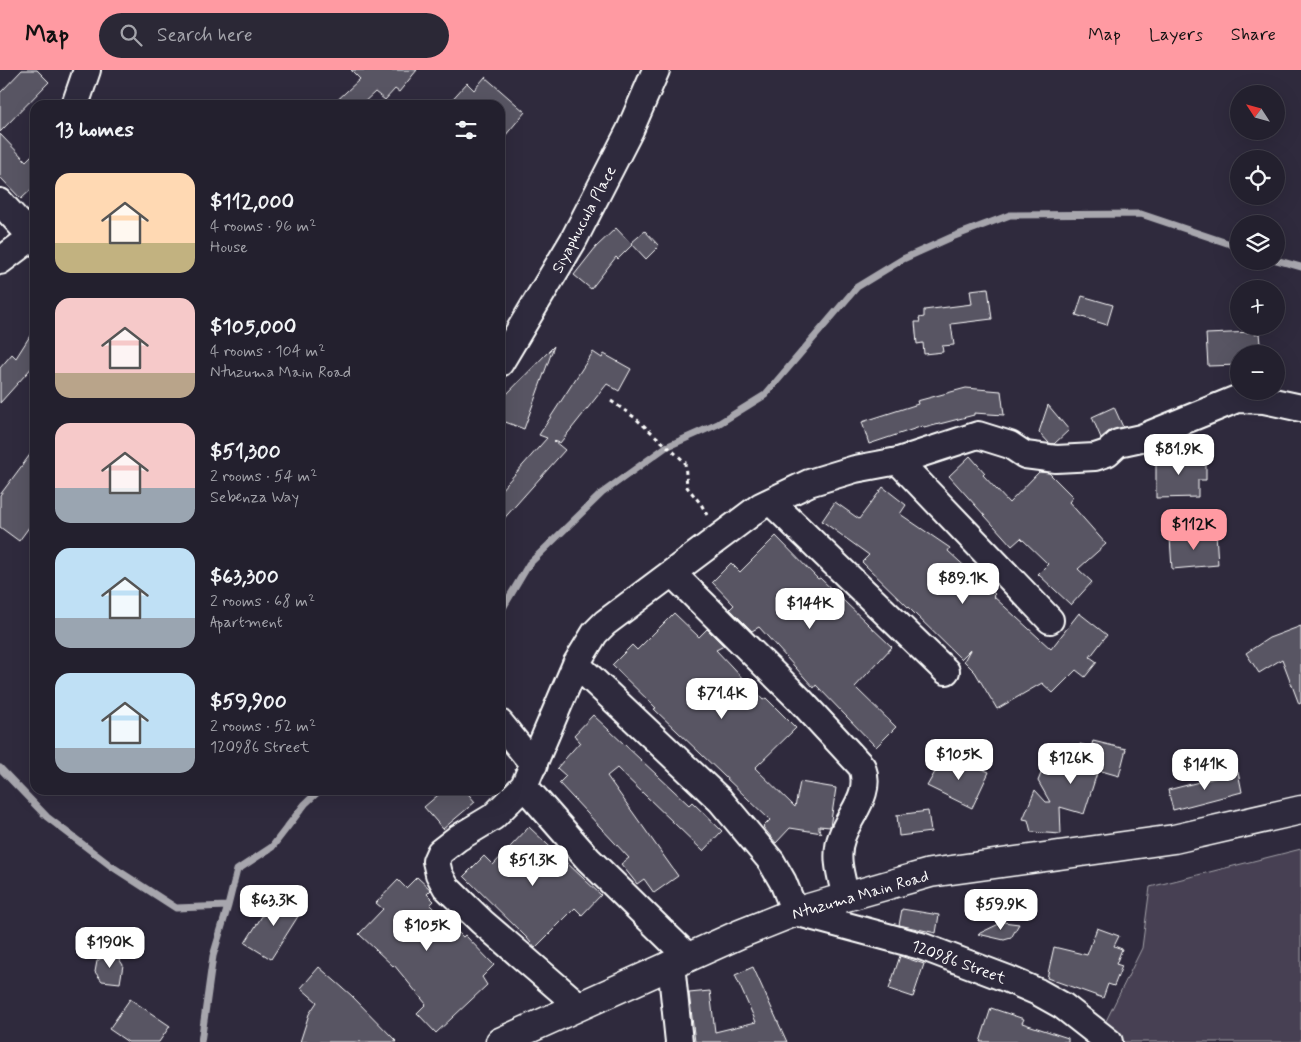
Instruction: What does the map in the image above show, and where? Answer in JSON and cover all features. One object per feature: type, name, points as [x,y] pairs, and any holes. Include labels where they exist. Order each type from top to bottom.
[{"type":"main road","name":"Ntuzuma Main Road","points":[[500,1042],[679,961],[795,912],[846,897],[930,873],[1174,839],[1301,810]]},
{"type":"street","points":[[77,100],[87,70]]},
{"type":"street","name":"Siyaphucula Place","points":[[505,355],[573,241],[630,130],[656,70]]},
{"type":"street","points":[[0,202],[30,236]]},
{"type":"street","points":[[0,261],[30,241]]},
{"type":"street","points":[[578,1006],[482,922],[446,887],[439,874],[436,862],[440,852],[458,838],[493,817],[529,775],[576,664],[595,633],[761,506],[809,484],[836,475],[898,461],[978,435],[1010,445],[1025,455],[1056,459],[1095,457],[1107,454],[1118,444],[1141,438],[1237,399],[1264,400],[1301,408]]},
{"type":"street","points":[[898,461],[1050,620]]},
{"type":"street","points":[[771,502],[946,671]]},
{"type":"street","points":[[672,573],[800,700],[862,768],[865,777],[863,796],[842,836],[838,853],[838,864],[846,897]]},
{"type":"street","points":[[576,664],[720,800],[771,861],[783,882],[795,912]]},
{"type":"street","points":[[505,732],[529,775],[588,859],[679,961],[680,1042]]},
{"type":"street","name":"120986 Street","points":[[795,912],[921,946],[1008,979],[1063,1006],[1110,1042]]},
{"type":"path","points":[[611,401],[634,417],[684,462],[687,487],[701,504],[707,515],[705,548]]},
{"type":"shaded area","points":[[1301,849],[1301,1042],[1101,1042],[1105,1023],[1142,948],[1150,887]]},
{"type":"building","points":[[22,70],[37,70],[49,82],[0,132],[0,93]]},
{"type":"building","points":[[351,70],[417,70],[399,92],[395,89],[385,100],[375,92],[366,100],[337,100],[360,79]]},
{"type":"building","points":[[485,77],[525,112],[505,136],[505,100],[452,100],[467,83],[474,90]]},
{"type":"building","points":[[0,134],[26,161],[30,157],[30,191],[21,199],[0,177]]},
{"type":"building","points":[[616,228],[632,245],[618,259],[616,257],[591,289],[574,275],[596,247]]},
{"type":"building","points":[[645,231],[659,246],[646,259],[631,243]]},
{"type":"building","points":[[988,288],[992,319],[951,324],[954,345],[942,346],[943,352],[924,354],[923,343],[917,344],[915,322],[920,322],[919,318],[924,317],[924,310],[972,304],[970,290]]},
{"type":"building","points":[[1082,296],[1113,305],[1107,325],[1076,315]]},
{"type":"building","points":[[1206,334],[1259,335],[1260,345],[1230,345],[1230,365],[1208,366]]},
{"type":"building","points":[[30,336],[30,370],[0,403],[0,368],[12,354],[16,358]]},
{"type":"building","points":[[554,346],[524,429],[505,422],[505,396]]},
{"type":"building","points":[[593,352],[602,358],[604,354],[631,369],[619,391],[607,384],[560,443],[554,441],[565,450],[505,517],[505,485],[547,438],[539,435]]},
{"type":"building","points":[[966,388],[1001,391],[1004,415],[974,413],[974,415],[924,428],[923,426],[869,444],[862,422],[918,404],[917,401]]},
{"type":"building","points":[[1048,405],[1069,430],[1054,444],[1049,443],[1039,432]]},
{"type":"building","points":[[1114,407],[1123,427],[1108,432],[1101,438],[1092,417]]},
{"type":"building","points":[[1177,453],[1178,458],[1201,457],[1201,462],[1206,461],[1206,480],[1198,480],[1198,497],[1156,498],[1156,454]]},
{"type":"building","points":[[30,455],[30,526],[19,541],[0,527],[0,495]]},
{"type":"building","points":[[970,456],[985,473],[983,475],[1009,503],[1039,472],[1049,473],[1073,497],[1069,502],[1106,544],[1078,569],[1092,582],[1071,605],[1038,574],[1048,564],[1021,538],[1012,546],[949,476]]},
{"type":"building","points":[[883,487],[906,505],[900,514],[950,548],[948,551],[995,594],[993,596],[1051,649],[1079,613],[1107,635],[1090,657],[1097,662],[1085,677],[1076,670],[1053,693],[1042,683],[997,709],[975,672],[964,661],[970,650],[961,659],[862,562],[869,555],[822,521],[835,502],[859,519]]},
{"type":"building","points":[[1216,532],[1218,565],[1172,569],[1170,537]]},
{"type":"building","points":[[776,536],[818,579],[820,578],[892,647],[855,687],[896,727],[876,747],[816,685],[814,688],[759,627],[752,631],[730,609],[734,605],[712,582],[731,563],[740,572]]},
{"type":"building","points":[[674,613],[699,637],[707,629],[724,646],[716,650],[763,700],[766,698],[796,728],[755,768],[795,807],[800,782],[836,788],[830,827],[819,826],[822,833],[790,828],[776,843],[763,827],[770,820],[654,709],[656,708],[612,665],[632,645],[637,650]]},
{"type":"building","points":[[1301,626],[1301,703],[1299,704],[1282,659],[1259,673],[1246,653],[1269,638]]},
{"type":"building","points":[[593,715],[689,805],[692,802],[722,831],[703,851],[617,768],[607,776],[678,876],[654,893],[644,879],[637,884],[621,864],[629,858],[559,783],[566,776],[557,768],[580,742],[574,735]]},
{"type":"building","points":[[1093,741],[1126,749],[1119,776],[1098,770],[1084,814],[1060,807],[1061,834],[1031,832],[1028,820],[1023,819],[1035,790],[1046,802],[1050,802],[1038,781],[1048,756],[1074,766],[1080,744],[1091,747]]},
{"type":"building","points":[[955,757],[989,772],[972,808],[927,786],[935,772]]},
{"type":"building","points":[[1238,772],[1242,792],[1173,810],[1168,790]]},
{"type":"building","points":[[438,795],[469,795],[475,802],[443,829],[424,807]]},
{"type":"building","points":[[928,811],[931,832],[899,836],[897,815]]},
{"type":"building","points":[[529,827],[601,895],[582,915],[575,908],[535,948],[464,876],[484,856],[493,865]]},
{"type":"building","points":[[417,877],[431,890],[427,894],[434,901],[430,905],[463,937],[465,935],[494,965],[482,977],[487,985],[436,1033],[417,1013],[426,1004],[394,965],[359,934],[383,909],[376,903],[398,880],[406,888]]},
{"type":"building","points":[[276,894],[302,910],[271,959],[245,943]]},
{"type":"building","points":[[902,909],[939,915],[936,933],[899,925]]},
{"type":"building","points":[[1003,922],[1019,924],[1011,938],[1004,940],[978,934]]},
{"type":"building","points":[[1097,928],[1119,936],[1114,946],[1122,949],[1116,964],[1122,966],[1114,986],[1108,984],[1103,998],[1047,978],[1054,947],[1087,955]]},
{"type":"building","points":[[106,955],[117,956],[123,965],[120,983],[102,981],[95,972],[97,961]]},
{"type":"building","points":[[900,956],[924,964],[913,997],[889,989]]},
{"type":"building","points":[[319,967],[351,995],[397,1042],[300,1042],[309,1014],[317,1002],[301,988]]},
{"type":"building","points":[[753,967],[787,1042],[695,1042],[689,993],[710,991],[715,1032],[756,1022],[735,975]]},
{"type":"building","points":[[130,999],[170,1026],[159,1042],[128,1042],[109,1029]]},
{"type":"building","points":[[991,1008],[1024,1019],[1022,1023],[1068,1038],[1068,1042],[980,1042]]},
{"type":"waterway","points":[[505,605],[529,564],[602,493],[666,447],[718,424],[765,395],[857,287],[903,259],[952,237],[1010,215],[1141,214],[1230,244]]},
{"type":"waterway","points":[[1285,263],[1301,267]]},
{"type":"waterway","points":[[0,768],[47,817],[111,866],[176,908],[228,906],[237,870],[272,847],[305,804],[315,795]]},
{"type":"waterway","points":[[201,1042],[213,956],[228,906]]}]
